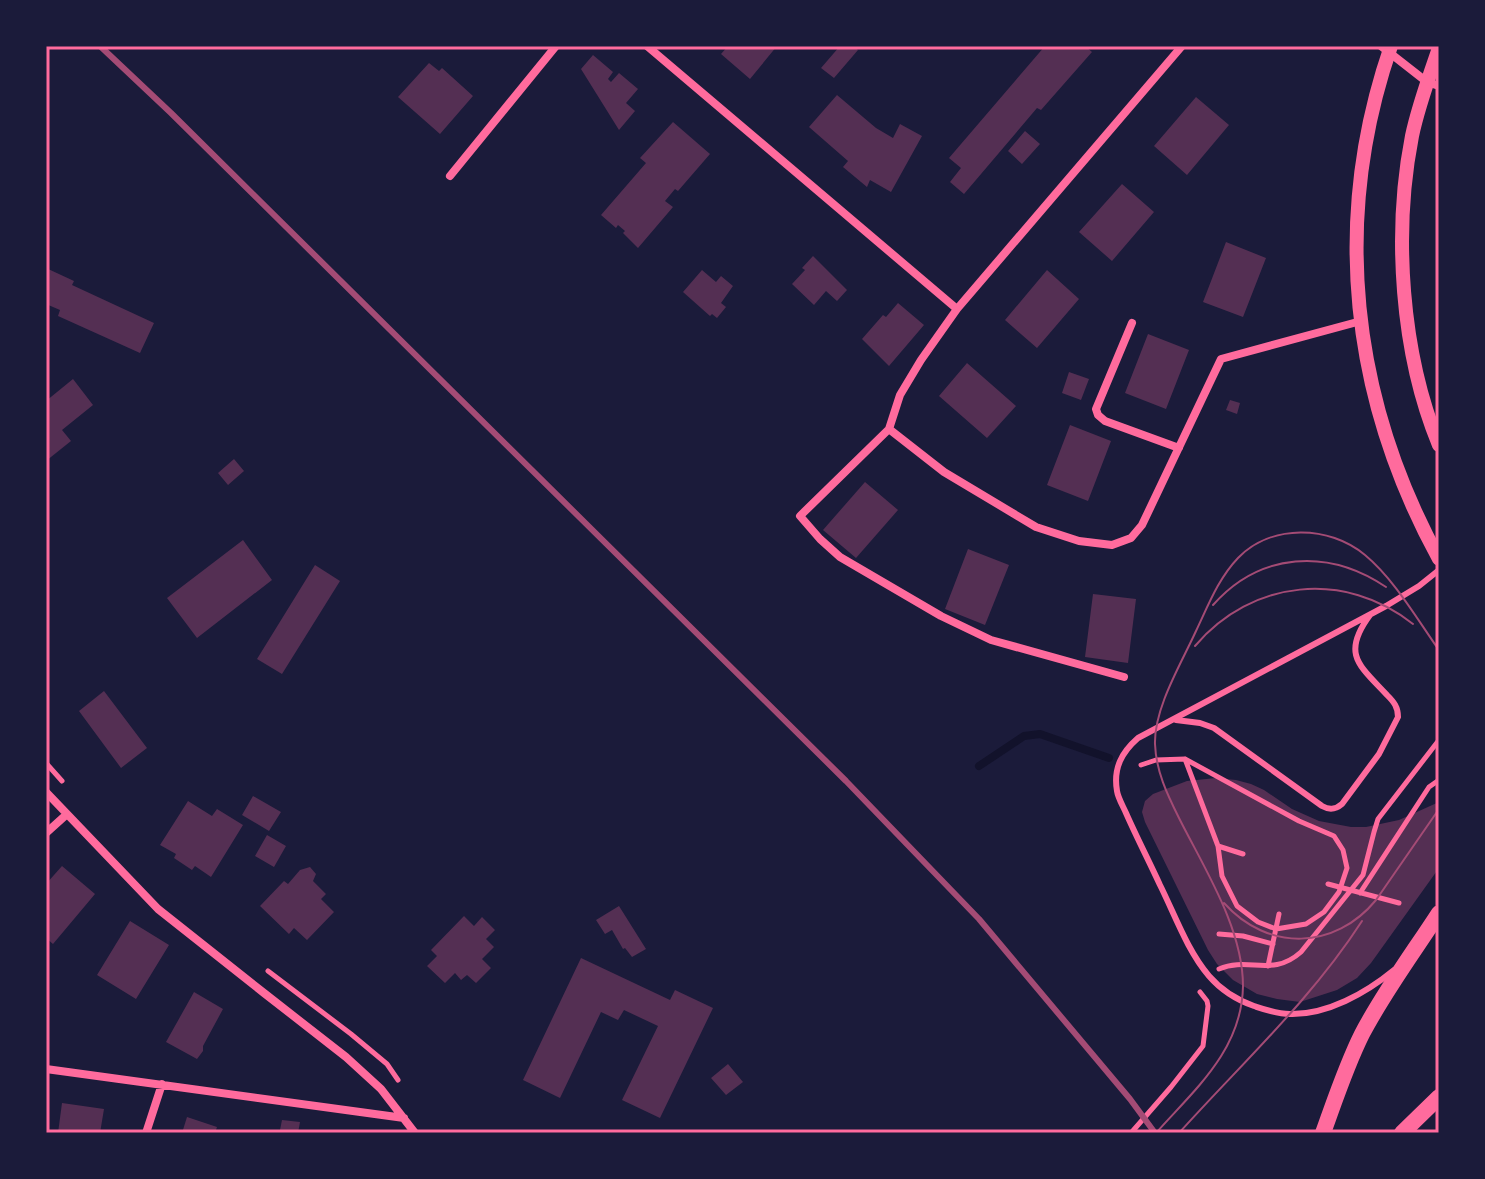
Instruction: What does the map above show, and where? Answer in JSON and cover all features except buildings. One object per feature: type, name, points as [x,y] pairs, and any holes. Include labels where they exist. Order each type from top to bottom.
[{"type":"main road","points":[[1323,1133],[1346,1068],[1363,1033],[1439,913]]},
{"type":"main road","points":[[1402,1133],[1439,1097]]},
{"type":"street","points":[[450,176],[556,46]]},
{"type":"street","points":[[647,46],[957,309]]},
{"type":"street","points":[[1124,677],[991,640],[941,616],[854,567],[820,539],[800,516],[889,429],[900,395],[957,309],[1182,46]]},
{"type":"street","points":[[1433,84],[1387,48],[1360,175],[1356,279],[1367,364],[1383,428],[1400,476],[1439,559]]},
{"type":"street","points":[[1439,48],[1433,84],[1413,134],[1406,174],[1403,262],[1409,331],[1439,445]]},
{"type":"street","points":[[889,429],[944,472],[1036,527],[1079,541],[1112,545],[1131,538],[1142,525],[1221,359],[1361,321]]},
{"type":"street","points":[[1132,323],[1096,409],[1098,415],[1105,421],[1179,448]]},
{"type":"street","points":[[46,792],[158,909],[346,1057],[381,1089],[415,1133]]},
{"type":"street","points":[[46,833],[66,815]]},
{"type":"street","points":[[46,1069],[405,1118]]},
{"type":"street","points":[[146,1133],[162,1084]]},
{"type":"lane","points":[[1413,952],[1368,989],[1340,1003],[1307,1013],[1274,1013],[1231,995],[1210,977],[1194,954],[1137,838],[1117,791],[1118,762],[1138,738],[1371,613],[1419,586],[1439,570]]},
{"type":"lane","points":[[1168,722],[1185,720],[1214,728],[1322,806],[1337,808],[1374,761],[1398,717],[1394,702],[1360,666],[1356,657],[1358,636],[1371,613]]},
{"type":"path","points":[[1218,970],[1233,965],[1282,964],[1297,955],[1363,875],[1378,819],[1439,740]]},
{"type":"path","points":[[1141,765],[1156,760],[1185,759],[1299,824],[1334,836],[1343,850],[1347,868],[1340,887],[1324,912],[1306,924],[1276,929],[1258,922],[1237,906],[1222,876],[1218,846],[1185,759]]},
{"type":"path","points":[[46,763],[66,787]]},
{"type":"path","points":[[1360,893],[1429,787],[1439,780]]},
{"type":"path","points":[[1218,846],[1243,854]]},
{"type":"path","points":[[1328,884],[1399,903]]},
{"type":"path","points":[[1268,966],[1279,914]]},
{"type":"path","points":[[1219,934],[1243,936],[1273,944]]},
{"type":"path","points":[[267,971],[387,1064],[401,1084]]},
{"type":"path","points":[[1131,1133],[1204,1043],[1208,1006],[1197,988]]},
{"type":"waterway","points":[[979,766],[1024,736],[1040,734],[1109,758]]},
{"type":"tram line","points":[[1156,1133],[1214,1067],[1234,1030],[1241,1009],[1243,986],[1237,942],[1220,899],[1166,791],[1157,764],[1155,744],[1164,701],[1219,584],[1238,558],[1267,539],[1300,532],[1335,538],[1351,545],[1376,565],[1405,600],[1439,650]]},
{"type":"tram line","points":[[1213,605],[1252,574],[1295,562],[1341,566],[1364,574],[1386,587]]},
{"type":"tram line","points":[[1195,646],[1218,624],[1244,607],[1271,595],[1300,590],[1329,590],[1358,595],[1386,607],[1413,624]]},
{"type":"tram line","points":[[1224,903],[1241,919],[1281,937],[1301,939],[1321,936],[1341,928],[1360,916],[1376,900],[1439,809]]},
{"type":"tram line","points":[[1179,1133],[1298,1005],[1362,921]]},
{"type":"railway","points":[[100,46],[846,781],[979,919],[1155,1133]]}]
